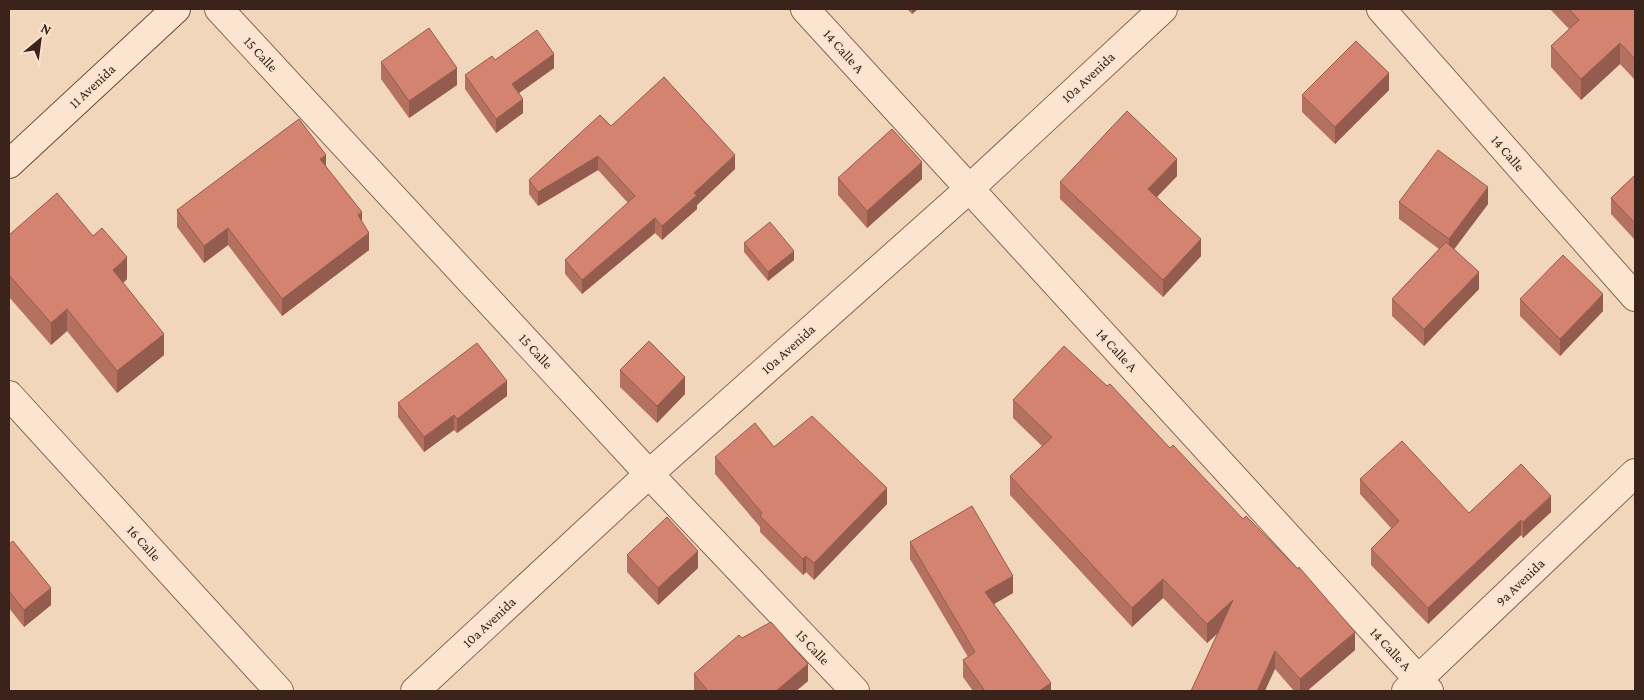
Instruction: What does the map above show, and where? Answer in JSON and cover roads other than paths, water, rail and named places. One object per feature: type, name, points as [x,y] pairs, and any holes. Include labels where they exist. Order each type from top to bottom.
[{"type":"street","name":"11 Avenida","points":[[9,164],[176,9]]},
{"type":"street","name":"15 Calle","points":[[219,9],[649,474],[855,691]]},
{"type":"street","name":"14 Calle A","points":[[805,9],[1418,687]]},
{"type":"street","name":"10a Avenida","points":[[415,691],[649,474],[968,189],[1162,9]]},
{"type":"street","name":"14 Calle","points":[[1381,9],[1635,296]]},
{"type":"street","name":"16 Calle","points":[[9,395],[279,691]]},
{"type":"street","name":"9a Avenida","points":[[1418,687],[1635,473]]}]
